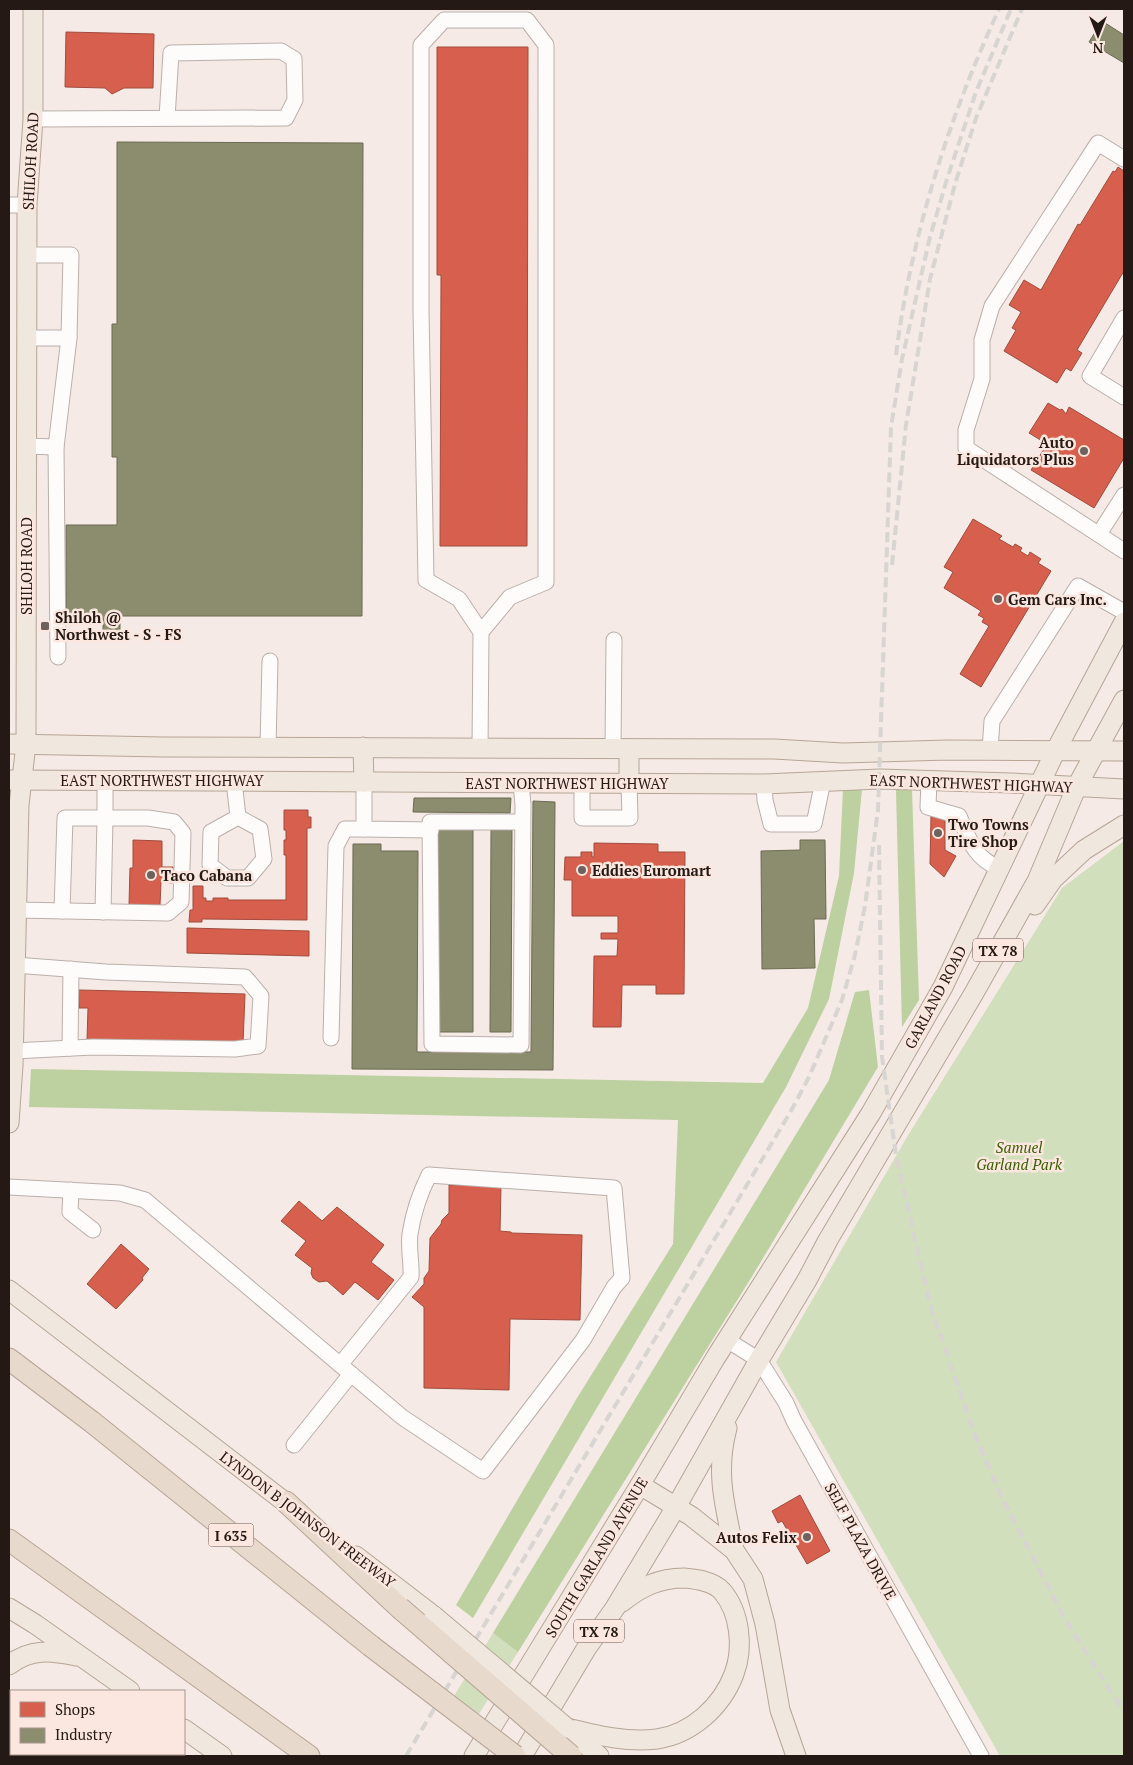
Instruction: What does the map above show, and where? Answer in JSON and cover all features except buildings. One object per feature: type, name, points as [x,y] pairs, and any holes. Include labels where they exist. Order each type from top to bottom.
[{"type":"highway","name":"I 635","points":[[9,1359],[92,1422],[370,1646],[515,1756]]},
{"type":"highway","points":[[286,1502],[400,1608],[571,1756]]},
{"type":"highway","points":[[9,1540],[309,1756]]},
{"type":"main road","name":"SHILOH ROAD","points":[[9,1122],[13,1051],[19,805],[15,780],[26,446],[27,255],[18,205],[33,119],[33,9]]},
{"type":"main road","name":"GARLAND ROAD","points":[[716,1357],[880,1096],[943,987],[1039,784],[1124,622]]},
{"type":"main road","name":"GARLAND ROAD","points":[[732,1407],[974,993],[1036,881],[1077,786],[1124,700]]},
{"type":"main road","name":"EAST NORTHWEST HIGHWAY","points":[[17,744],[364,748],[774,749],[843,753],[990,750],[1124,752]]},
{"type":"main road","points":[[364,748],[364,782]]},
{"type":"main road","points":[[621,749],[629,783]]},
{"type":"main road","name":"EAST NORTHWEST HIGHWAY","points":[[15,780],[764,784],[880,779],[1039,784],[1124,789]]},
{"type":"main road","points":[[974,993],[1052,879],[1084,850],[1124,825]]},
{"type":"main road","name":"LYNDON B JOHNSON FREEWAY","points":[[9,1290],[434,1616],[599,1756]]},
{"type":"main road","name":"SOUTH GARLAND AVENUE","points":[[474,1756],[716,1357]]},
{"type":"main road","points":[[732,1407],[722,1447],[721,1485],[734,1550]]},
{"type":"main road","name":"TX 78","points":[[522,1756],[586,1649],[615,1608],[676,1507],[732,1407]]},
{"type":"main road","points":[[640,1485],[691,1516],[734,1550],[753,1579],[765,1624],[780,1710],[796,1756]]},
{"type":"main road","points":[[567,1728],[599,1736],[627,1739],[657,1739],[684,1730],[705,1716],[721,1699],[735,1673],[740,1648],[736,1615],[721,1590],[700,1579],[669,1578],[638,1590],[615,1608]]},
{"type":"main road","points":[[9,1608],[35,1624],[129,1690]]},
{"type":"main road","points":[[9,1666],[16,1660],[33,1653],[52,1651],[80,1656]]},
{"type":"main road","points":[[185,1730],[222,1756]]},
{"type":"street","points":[[480,748],[481,632],[459,599],[426,580],[421,310],[421,45],[444,20],[527,20],[546,45],[546,582],[510,597],[481,632]]},
{"type":"street","points":[[33,119],[286,118],[295,100],[294,59],[281,52],[171,53],[167,118]]},
{"type":"street","points":[[1124,159],[1098,143],[992,306],[982,340],[982,379],[966,430],[966,448],[1124,551]]},
{"type":"street","points":[[27,255],[70,255],[70,338],[56,447],[58,657]]},
{"type":"street","points":[[1124,318],[1090,376],[1124,397]]},
{"type":"street","points":[[27,338],[70,338]]},
{"type":"street","points":[[26,446],[56,447]]},
{"type":"street","points":[[1099,534],[1124,495]]},
{"type":"street","points":[[990,750],[992,721],[1078,586],[1124,612]]},
{"type":"street","points":[[614,640],[621,749]]},
{"type":"street","points":[[268,747],[270,661]]},
{"type":"street","points":[[103,912],[106,780]]},
{"type":"street","points":[[929,780],[928,807],[959,816],[972,845],[985,862],[998,868]]},
{"type":"street","points":[[234,781],[238,817]]},
{"type":"street","points":[[764,784],[765,800],[771,824],[814,824],[822,781]]},
{"type":"street","points":[[364,782],[364,829]]},
{"type":"street","points":[[521,783],[522,822],[521,1045],[432,1044],[430,822],[522,822]]},
{"type":"street","points":[[582,783],[582,818],[630,818],[629,783]]},
{"type":"street","points":[[16,910],[103,912],[168,913],[181,902],[183,833],[174,822],[148,818],[64,818],[62,911]]},
{"type":"street","points":[[332,1038],[336,846],[345,829],[431,830]]},
{"type":"street","points":[[13,1051],[102,1047],[235,1049],[258,1046],[261,996],[245,977],[106,972],[15,965]]},
{"type":"street","points":[[70,1048],[71,969]]},
{"type":"street","points":[[9,1187],[120,1193],[144,1200],[346,1369],[402,1417],[483,1472],[584,1340],[614,1287],[622,1278],[614,1188],[429,1175],[420,1195],[410,1235],[411,1277],[346,1369],[294,1445]]},
{"type":"street","points":[[71,1190],[70,1212],[93,1230]]},
{"type":"street","name":"SELF PLAZA DRIVE","points":[[727,1340],[759,1360],[786,1402],[794,1421],[981,1756]]},
{"type":"green space","points":[[843,789],[862,789],[854,873],[829,999],[786,1087],[473,1618],[456,1605],[577,1398],[673,1244],[678,1120],[29,1107],[31,1069],[763,1083],[808,1008],[839,876]]},
{"type":"green space","points":[[896,790],[912,790],[919,1000],[902,1027]]},
{"type":"green space","name":"Samuel Garland Park","points":[[1124,841],[1124,1756],[1000,1756],[776,1362],[907,1137],[1062,888]]},
{"type":"green space","points":[[869,990],[878,1067],[751,1278],[518,1652],[493,1633],[829,1080],[855,992]]},
{"type":"green space","points":[[493,1633],[518,1652],[468,1731],[444,1712]]},
{"type":"railway","points":[[896,355],[911,266],[934,178],[964,92],[999,9]]},
{"type":"railway","points":[[406,1756],[791,1111],[809,1077],[842,1000],[855,955],[865,906],[878,810],[891,427],[902,359],[930,237],[947,179],[976,92],[1011,9]]},
{"type":"railway","points":[[892,565],[906,425],[930,279],[955,184],[976,118],[1022,9]]},
{"type":"railway","points":[[879,845],[882,1057],[896,1155],[930,1305],[975,1435],[1002,1498],[1065,1619],[1124,1711]]},
{"type":"place","name":"Auto Liquidators Plus","points":[[1084,451]]},
{"type":"place","name":"Gem Cars Inc.","points":[[998,599]]},
{"type":"place","name":"Shiloh @ Northwest - S - FS","points":[[45,626]]},
{"type":"place","name":"Two Towns Tire Shop","points":[[938,833]]},
{"type":"place","name":"Eddies Euromart","points":[[582,870]]},
{"type":"place","name":"Taco Cabana","points":[[151,875]]},
{"type":"place","name":"Autos Felix","points":[[807,1537]]}]
